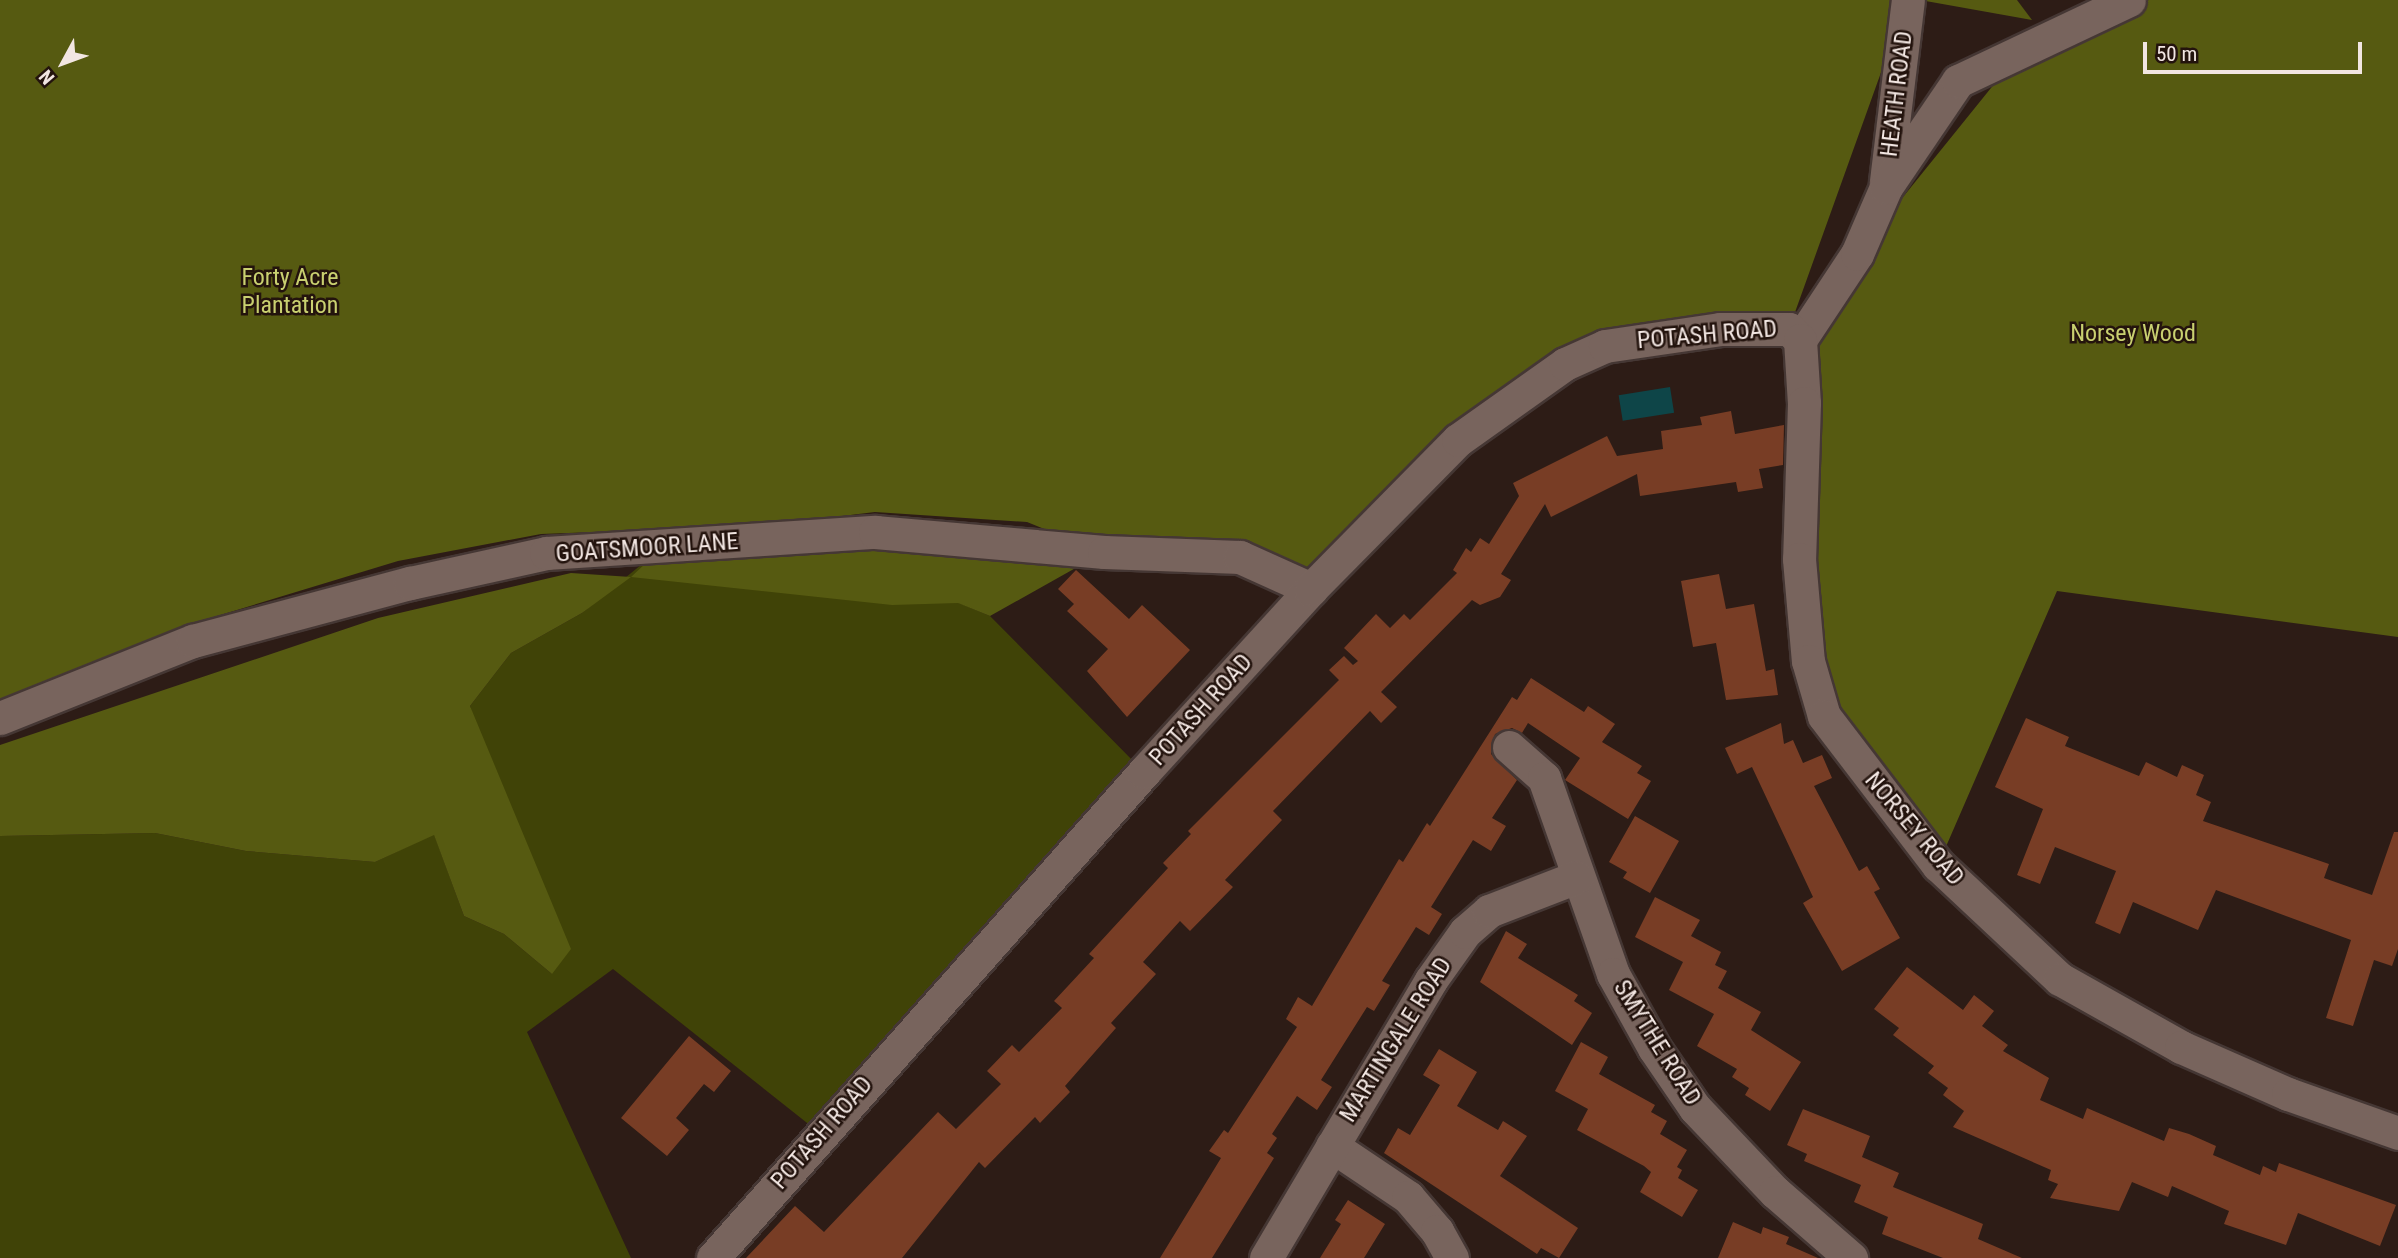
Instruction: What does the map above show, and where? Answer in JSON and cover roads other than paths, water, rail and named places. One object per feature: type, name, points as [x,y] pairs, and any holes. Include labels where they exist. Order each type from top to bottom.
[{"type":"street","name":"HEATH ROAD","points":[[1886,187],[1908,0]]},
{"type":"street","points":[[1795,334],[1857,254],[1886,187],[1958,81],[2129,0]]},
{"type":"street","name":"POTASH ROAD","points":[[713,1258],[1311,589],[1458,440],[1565,364],[1605,346],[1659,335],[1795,334]]},
{"type":"street","name":"NORSEY ROAD","points":[[1795,334],[1804,403],[1799,559],[1808,661],[1824,716],[1937,865],[2060,979],[2181,1047],[2288,1094],[2398,1133]]},
{"type":"street","name":"GOATSMOOR LANE","points":[[0,718],[193,641],[410,583],[546,553],[875,532],[1104,552],[1240,557],[1311,589]]},
{"type":"street","name":"SMYTHE ROAD","points":[[1509,747],[1544,778],[1554,817],[1613,974],[1654,1048],[1695,1108],[1775,1192],[1844,1256]]},
{"type":"street","name":"MARTINGALE ROAD","points":[[1266,1258],[1465,932],[1489,911],[1577,877]]},
{"type":"street","points":[[1332,1146],[1408,1198],[1437,1231],[1452,1258]]},
{"type":"water","points":[[1670,387],[1674,413],[1623,421],[1619,395]]},
{"type":"park label","name":"Forty Acre Plantation","points":[[290,292]]},
{"type":"park label","name":"Norsey Wood","points":[[2133,334]]}]
